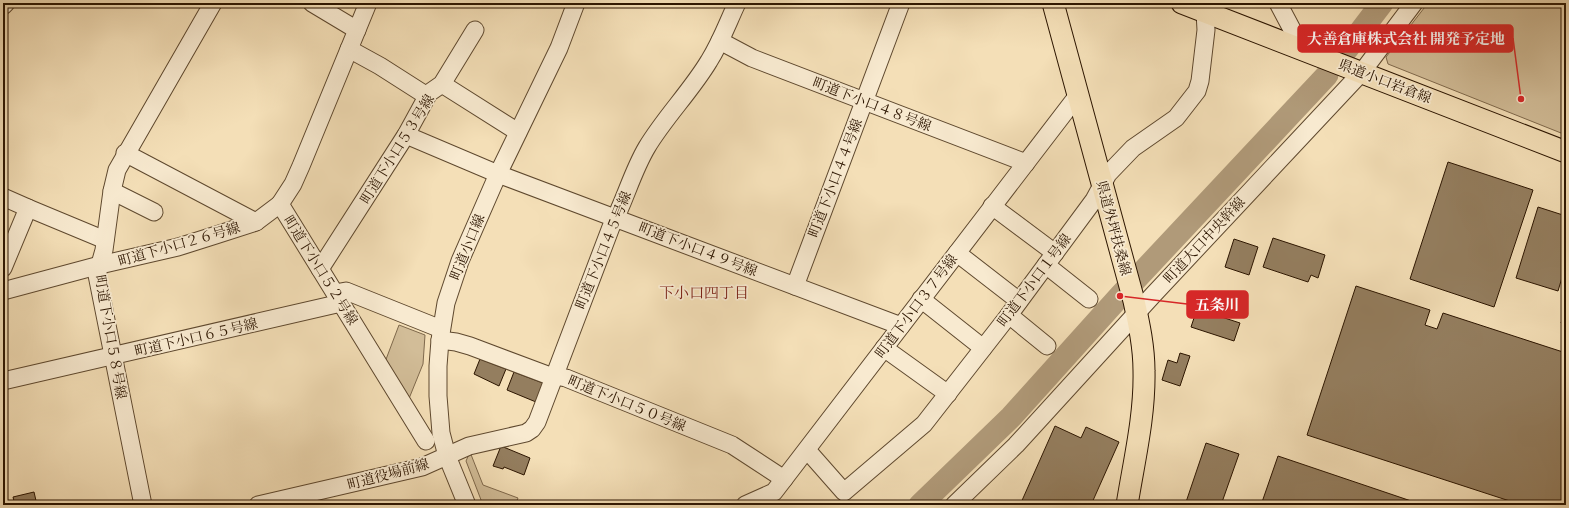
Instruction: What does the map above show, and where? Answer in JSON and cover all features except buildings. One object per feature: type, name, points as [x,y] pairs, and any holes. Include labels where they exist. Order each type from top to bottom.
[{"type":"main road","name":"県道外坪扶桑線","points":[[1053,3],[1135,307],[1143,348],[1144,386],[1140,426],[1127,505]]},
{"type":"main road","name":"県道小口岩倉線","points":[[1182,3],[1208,7],[1293,46],[1566,152]]},
{"type":"street","points":[[3,6],[6,3]]},
{"type":"street","name":"町道下小口５８号線","points":[[143,505],[97,275],[105,240],[112,190],[117,170],[213,3]]},
{"type":"street","points":[[312,3],[357,30]]},
{"type":"street","name":"町道下小口５２号線","points":[[368,3],[301,166],[293,184],[280,204],[426,441]]},
{"type":"street","name":"町道小口線","points":[[467,505],[447,456],[441,433],[438,396],[441,335],[446,303],[454,279],[498,174],[559,48],[576,3]]},
{"type":"street","name":"町道下小口４５号線","points":[[447,456],[469,446],[526,433],[532,429],[537,422],[611,227],[639,160],[648,145],[709,61],[720,41],[737,3]]},
{"type":"street","name":"町道下小口４４号線","points":[[795,286],[901,3]]},
{"type":"street","points":[[1278,3],[1296,37],[1293,46]]},
{"type":"street","name":"町道大口中央幹線","points":[[954,505],[1004,457],[1135,307],[1356,70],[1414,3]]},
{"type":"street","name":"町道下小口１号線","points":[[807,450],[844,492],[924,424],[984,348],[1094,200],[1108,174],[1133,148],[1176,118],[1197,91],[1200,81],[1208,7]]},
{"type":"street","name":"町道下小口５３号線","points":[[320,269],[406,135],[427,96],[442,84],[475,30]]},
{"type":"street","name":"町道下小口４８号線","points":[[720,41],[752,58],[866,96],[1029,158]]},
{"type":"street","points":[[349,49],[380,66],[427,96]]},
{"type":"street","points":[[442,84],[518,132]]},
{"type":"street","name":"町道下小口３７号線","points":[[745,505],[774,492],[1078,95]]},
{"type":"street","name":"町道下小口４９号線","points":[[406,135],[498,174],[901,326]]},
{"type":"street","points":[[125,154],[256,222]]},
{"type":"street","points":[[112,190],[154,212]]},
{"type":"street","points":[[3,197],[105,240]]},
{"type":"street","name":"町道下小口２６号線","points":[[3,291],[100,265],[178,247],[256,222],[280,204]]},
{"type":"street","points":[[992,206],[1050,259],[1089,299]]},
{"type":"street","points":[[3,267],[28,208]]},
{"type":"street","points":[[957,253],[1019,301]]},
{"type":"street","name":"町道下小口５０号線","points":[[338,298],[346,291],[456,342],[550,376],[553,380],[566,378],[732,445],[781,483]]},
{"type":"street","name":"町道下小口６５号線","points":[[3,381],[114,356],[338,298]]},
{"type":"street","points":[[922,299],[984,348]]},
{"type":"street","points":[[1009,315],[1047,346]]},
{"type":"street","points":[[884,348],[948,394]]},
{"type":"street","points":[[553,380],[728,454],[781,483]]},
{"type":"street","name":"町道役場前線","points":[[258,505],[422,467],[447,456]]},
{"type":"shaded area","points":[[1428,3],[1566,3],[1566,135],[1388,64],[1386,57]]},
{"type":"shaded area","points":[[399,325],[425,335],[423,364],[408,401],[385,362]]},
{"type":"shaded area","points":[[470,452],[483,485],[518,498],[515,505],[483,505],[466,461]]},
{"type":"waterway","points":[[1347,49],[1382,3]]},
{"type":"waterway","points":[[920,505],[1011,417],[1120,296],[1327,75]]},
{"type":"place","name":"大善倉庫株式会社 開発予定地","points":[[1521,99]]},
{"type":"place","name":"五条川","points":[[1120,296]]},
{"type":"district","name":"下小口四丁目","points":[[704,293]]}]
